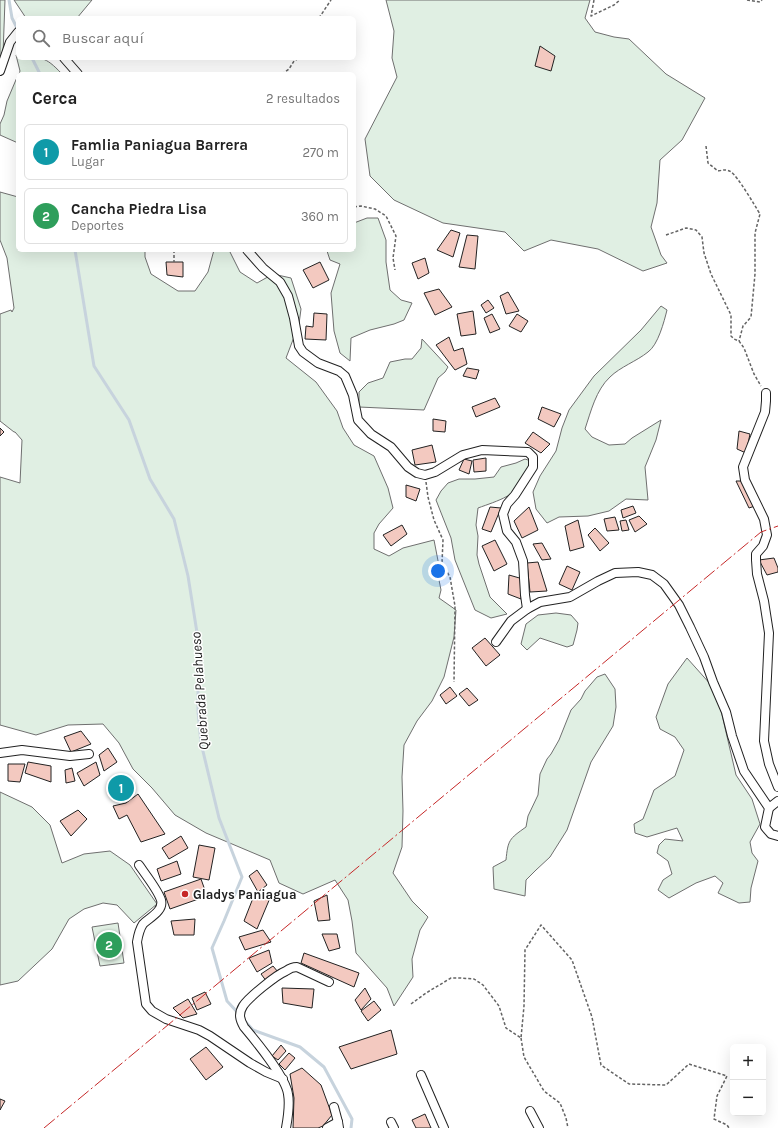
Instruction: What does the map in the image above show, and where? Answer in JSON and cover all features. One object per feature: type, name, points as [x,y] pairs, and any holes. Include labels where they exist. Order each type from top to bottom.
[{"type":"street","points":[[0,71],[10,42],[16,34]]},
{"type":"street","points":[[66,60],[76,72]]},
{"type":"street","points":[[249,252],[262,268],[280,282],[288,296],[299,346],[303,352],[318,363],[339,371],[345,376],[353,395],[358,420],[371,434],[391,446],[408,467],[417,473],[425,474],[436,472],[463,455],[482,450],[528,452],[533,457],[533,467],[515,495],[507,504],[503,514],[507,531],[516,542],[523,561],[527,609]]},
{"type":"street","points":[[766,393],[765,412],[743,467],[745,480],[764,519],[767,535],[763,546],[756,554],[756,560],[757,574],[764,601],[769,633],[764,741],[769,764],[778,787]]},
{"type":"street","points":[[496,642],[511,621],[527,609],[540,602],[570,597],[615,573],[638,572],[652,575],[664,584],[679,606],[704,657],[726,712],[732,736],[744,770],[769,808]]},
{"type":"street","points":[[0,753],[22,750],[70,756],[89,754]]},
{"type":"street","points":[[778,801],[769,808],[765,826],[771,834],[778,836]]},
{"type":"street","points":[[139,865],[162,902],[157,911],[143,925],[139,932],[137,942],[146,1004],[152,1011],[166,1019],[199,1030],[250,1063],[283,1079]]},
{"type":"street","points":[[286,1128],[288,1093],[283,1079],[244,1027],[240,1018],[242,1007],[252,996],[284,971],[292,968],[298,967],[329,982]]},
{"type":"street","points":[[421,1075],[444,1128]]},
{"type":"street","points":[[326,1128],[339,1125],[334,1106]]},
{"type":"street","points":[[530,1111],[538,1128]]},
{"type":"path","points":[[320,16],[332,0]]},
{"type":"path","points":[[594,0],[591,16],[614,5],[620,0]]},
{"type":"path","points":[[747,0],[760,2],[762,0]]},
{"type":"path","points":[[284,72],[296,60]]},
{"type":"path","points":[[706,146],[708,163],[718,171],[726,170],[732,172],[760,214],[755,233],[755,274],[751,317],[743,326],[739,341]]},
{"type":"path","points":[[356,207],[361,206],[375,209],[386,216],[396,236],[393,258],[395,270]]},
{"type":"path","points":[[666,235],[686,228],[696,230],[702,237],[704,253],[711,274],[731,315],[731,336],[739,341],[744,348],[754,374],[766,393]]},
{"type":"path","points":[[174,252],[174,262]]},
{"type":"path","points":[[425,474],[428,497],[434,520],[443,540],[442,563],[450,577],[455,606],[454,682]]},
{"type":"path","points":[[568,1128],[560,1103],[544,1091],[524,1057],[521,1038],[524,1006],[525,950],[541,925],[572,960],[592,1017],[601,1065],[629,1084],[666,1086],[689,1064],[727,1076],[717,1096],[714,1119],[727,1125],[729,1128]]},
{"type":"path","points":[[411,1004],[426,992],[451,978],[474,980],[484,984],[499,1006],[506,1028],[521,1038]]},
{"type":"green space","points":[[0,0],[5,0],[3,55],[0,62]]},
{"type":"green space","points":[[14,0],[92,0],[79,16],[25,16]]},
{"type":"green space","points":[[386,0],[590,0],[585,18],[595,32],[629,39],[666,74],[705,98],[682,140],[660,160],[657,203],[651,227],[661,255],[667,263],[643,271],[598,249],[551,240],[524,251],[505,232],[443,223],[394,200],[370,176],[365,139],[397,77],[392,58],[394,31]]},
{"type":"green space","points":[[17,60],[44,60],[51,63],[60,72],[20,72]]},
{"type":"green space","points":[[16,80],[16,142],[0,135],[0,124],[4,115],[7,101]]},
{"type":"green space","points":[[0,192],[16,196],[16,252],[145,252],[145,257],[151,274],[178,291],[195,291],[208,272],[213,252],[230,252],[240,272],[257,283],[273,274],[291,278],[301,309],[299,324],[286,358],[316,382],[337,411],[343,428],[354,445],[374,456],[388,488],[393,508],[379,524],[374,533],[374,549],[389,556],[403,548],[434,540],[440,571],[439,580],[441,590],[439,598],[456,610],[454,637],[444,677],[432,701],[417,721],[404,745],[402,777],[402,847],[393,873],[412,901],[428,917],[420,930],[412,959],[413,977],[394,1006],[387,988],[356,953],[348,900],[335,880],[303,894],[279,883],[270,860],[206,833],[175,815],[152,788],[133,769],[119,743],[103,724],[68,725],[36,735],[0,725],[0,477],[20,483],[22,440],[15,432],[0,421],[0,314],[11,310],[12,312],[14,308],[7,258],[0,240]]},
{"type":"green space","points":[[367,218],[378,218],[386,240],[386,262],[390,290],[401,300],[412,303],[404,320],[370,330],[351,338],[350,361],[340,353],[334,331],[331,293],[340,264],[330,260],[327,252],[356,252],[356,222]]},
{"type":"green space","points":[[661,306],[667,310],[660,333],[652,349],[619,370],[605,382],[594,401],[585,429],[592,437],[609,445],[625,444],[661,420],[656,440],[645,467],[648,500],[626,499],[609,511],[588,516],[559,517],[547,523],[536,509],[533,492],[540,476],[556,451],[562,428],[569,410],[594,376],[641,330]]},
{"type":"green space","points":[[422,339],[448,367],[438,378],[424,410],[359,407],[359,392],[368,383],[383,378],[390,362],[412,359],[421,348]]},
{"type":"green space","points":[[525,459],[531,461],[528,474],[519,487],[507,496],[478,508],[476,525],[478,536],[477,555],[479,564],[490,597],[507,614],[491,618],[475,610],[455,560],[451,538],[436,500],[448,483],[459,479],[494,477],[501,467]]},
{"type":"green space","points":[[556,613],[571,615],[578,623],[573,645],[567,647],[540,638],[527,650],[521,644],[526,624],[538,615]]},
{"type":"green space","points":[[687,658],[712,686],[719,702],[736,775],[752,799],[760,824],[750,842],[752,853],[758,861],[751,888],[750,902],[739,903],[718,893],[723,883],[715,876],[696,883],[669,898],[658,890],[663,880],[672,874],[668,861],[657,853],[659,845],[665,839],[683,841],[677,828],[647,837],[635,833],[634,824],[643,819],[654,790],[675,776],[684,750],[675,737],[660,729],[656,717],[668,684]]},
{"type":"green space","points":[[605,674],[615,689],[616,707],[613,726],[591,762],[567,830],[550,857],[526,880],[525,896],[494,889],[493,867],[506,860],[510,840],[526,827],[528,816],[538,795],[540,774],[547,759],[559,740],[571,710],[597,677]]},
{"type":"green space","points":[[0,792],[32,807],[50,825],[62,863],[84,854],[110,851],[130,865],[157,904],[134,923],[117,905],[103,903],[84,909],[69,919],[52,949],[18,981],[0,985]]},
{"type":"green space","points":[[118,923],[124,963],[100,966],[92,927]]},
{"type":"building","points":[[540,46],[555,56],[551,71],[535,66]]},
{"type":"building","points":[[451,230],[460,233],[453,257],[437,250]]},
{"type":"building","points":[[467,235],[478,236],[475,269],[459,267]]},
{"type":"building","points":[[425,258],[429,273],[418,279],[412,263]]},
{"type":"building","points":[[166,262],[183,262],[183,277],[167,275]]},
{"type":"building","points":[[320,262],[329,280],[313,288],[303,270]]},
{"type":"building","points":[[439,289],[452,307],[435,315],[424,293]]},
{"type":"building","points":[[508,292],[519,311],[506,314],[500,296]]},
{"type":"building","points":[[488,300],[494,308],[486,313],[481,305]]},
{"type":"building","points":[[473,311],[476,334],[461,336],[457,314]]},
{"type":"building","points":[[314,313],[327,314],[326,340],[305,339],[306,326],[313,327]]},
{"type":"building","points":[[492,314],[500,329],[490,333],[484,318]]},
{"type":"building","points":[[517,314],[528,321],[521,332],[509,326]]},
{"type":"building","points":[[449,337],[454,351],[463,348],[467,364],[455,370],[436,345]]},
{"type":"building","points":[[467,368],[479,370],[476,379],[463,376]]},
{"type":"building","points":[[495,398],[500,407],[476,417],[472,407]]},
{"type":"building","points":[[542,407],[561,414],[554,427],[538,419]]},
{"type":"building","points":[[433,419],[446,421],[445,432],[433,431]]},
{"type":"building","points":[[0,428],[4,432],[0,436]]},
{"type":"building","points":[[739,431],[750,434],[746,453],[737,449]]},
{"type":"building","points":[[533,432],[550,444],[541,453],[525,443]]},
{"type":"building","points":[[432,445],[436,462],[415,465],[412,450]]},
{"type":"building","points":[[486,458],[486,471],[474,472],[473,460]]},
{"type":"building","points":[[464,459],[472,461],[469,474],[459,470]]},
{"type":"building","points":[[736,481],[742,481],[755,506],[749,508]]},
{"type":"building","points":[[406,485],[420,489],[416,501],[406,497]]},
{"type":"building","points":[[633,506],[636,513],[623,518],[621,510]]},
{"type":"building","points":[[490,507],[501,508],[491,532],[482,529]]},
{"type":"building","points":[[529,507],[538,530],[522,538],[514,521]]},
{"type":"building","points":[[639,516],[647,524],[635,532],[629,520]]},
{"type":"building","points":[[615,517],[619,530],[607,531],[604,519]]},
{"type":"building","points":[[578,520],[584,547],[570,551],[565,526]]},
{"type":"building","points":[[626,520],[629,530],[622,531],[620,521]]},
{"type":"building","points":[[402,525],[407,534],[391,546],[383,535]]},
{"type":"building","points":[[595,528],[609,543],[600,551],[588,535]]},
{"type":"building","points":[[495,540],[507,564],[494,571],[482,546]]},
{"type":"building","points":[[542,543],[551,559],[542,560],[533,544]]},
{"type":"building","points":[[774,558],[778,572],[767,575],[759,560]]},
{"type":"building","points":[[538,562],[547,591],[530,592],[527,563]]},
{"type":"building","points":[[567,566],[580,572],[572,590],[559,584]]},
{"type":"building","points":[[509,575],[523,579],[521,599],[508,594]]},
{"type":"building","points":[[485,638],[500,655],[486,666],[472,648]]},
{"type":"building","points":[[450,687],[457,696],[446,704],[440,695]]},
{"type":"building","points":[[467,688],[478,700],[469,706],[459,694]]},
{"type":"building","points":[[81,731],[91,744],[71,752],[64,737]]},
{"type":"building","points":[[108,748],[117,762],[104,771],[99,755]]},
{"type":"building","points":[[28,762],[51,766],[51,782],[25,773]]},
{"type":"building","points":[[96,762],[100,775],[84,786],[77,773]]},
{"type":"building","points":[[8,764],[25,764],[20,782],[8,781]]},
{"type":"building","points":[[72,768],[75,781],[66,783],[65,770]]},
{"type":"building","points":[[120,778],[122,783],[127,781],[132,793],[115,800],[110,789],[114,788],[113,780]]},
{"type":"building","points":[[138,794],[165,834],[141,842],[127,815],[119,819],[113,806],[126,803]]},
{"type":"building","points":[[78,810],[87,819],[71,836],[60,821]]},
{"type":"building","points":[[181,836],[188,848],[169,859],[162,848]]},
{"type":"building","points":[[199,845],[215,848],[209,880],[193,877]]},
{"type":"building","points":[[177,861],[181,874],[161,881],[157,869]]},
{"type":"building","points":[[257,870],[267,885],[258,892],[249,876]]},
{"type":"building","name":"Gladys Paniagua","points":[[201,879],[207,896],[170,909],[164,892]]},
{"type":"building","points":[[255,893],[270,898],[257,929],[244,921]]},
{"type":"building","points":[[327,895],[330,920],[318,921],[314,901]]},
{"type":"building","points":[[195,919],[194,935],[174,935],[171,921]]},
{"type":"building","points":[[263,930],[271,942],[245,950],[239,937]]},
{"type":"building","points":[[322,934],[337,934],[340,948],[329,951]]},
{"type":"building","points":[[269,950],[272,963],[257,972],[249,958]]},
{"type":"building","points":[[304,953],[359,973],[354,987],[301,963]]},
{"type":"building","points":[[273,966],[278,972],[267,982],[261,974]]},
{"type":"building","points":[[282,988],[314,989],[312,1008],[283,1003]]},
{"type":"building","points":[[365,988],[371,999],[361,1010],[355,1000]]},
{"type":"building","points":[[205,992],[211,1004],[197,1010],[192,998]]},
{"type":"building","points":[[188,999],[197,1014],[183,1018],[173,1008]]},
{"type":"building","points":[[374,1001],[381,1010],[368,1021],[361,1011]]},
{"type":"building","points":[[391,1030],[397,1054],[351,1069],[339,1047]]},
{"type":"building","points":[[281,1045],[286,1051],[278,1060],[272,1056]]},
{"type":"building","points":[[206,1047],[223,1067],[206,1080],[190,1059]]},
{"type":"building","points":[[289,1053],[295,1058],[285,1070],[279,1064]]},
{"type":"building","points":[[302,1068],[321,1085],[332,1115],[323,1126],[318,1128],[293,1128],[294,1098],[290,1074]]},
{"type":"building","points":[[0,1099],[5,1101],[0,1110]]},
{"type":"building","points":[[425,1114],[431,1128],[416,1128],[412,1120]]},
{"type":"waterway","name":"Quebrada Pelahueso","points":[[9,0],[12,18],[16,26]]},
{"type":"waterway","name":"Quebrada Pelahueso","points":[[33,60],[39,72]]},
{"type":"waterway","name":"Quebrada Pelahueso","points":[[75,252],[94,366],[129,420],[150,479],[174,519],[188,576],[198,639],[198,711],[201,743],[219,818],[242,877],[212,948],[227,1001],[239,1014]]},
{"type":"waterway","name":"Quebrada Pelahueso","points":[[244,1020],[253,1030],[300,1047],[324,1067],[352,1119],[351,1128]]},
{"type":"power","points":[[44,1128],[761,532],[778,526]]},
{"type":"place","name":"Famlia Paniagua Barrera","points":[[121,788]]},
{"type":"place","name":"Gladys Paniagua","points":[[185,894]]},
{"type":"place","name":"Cancha Piedra Lisa","points":[[109,945]]}]
